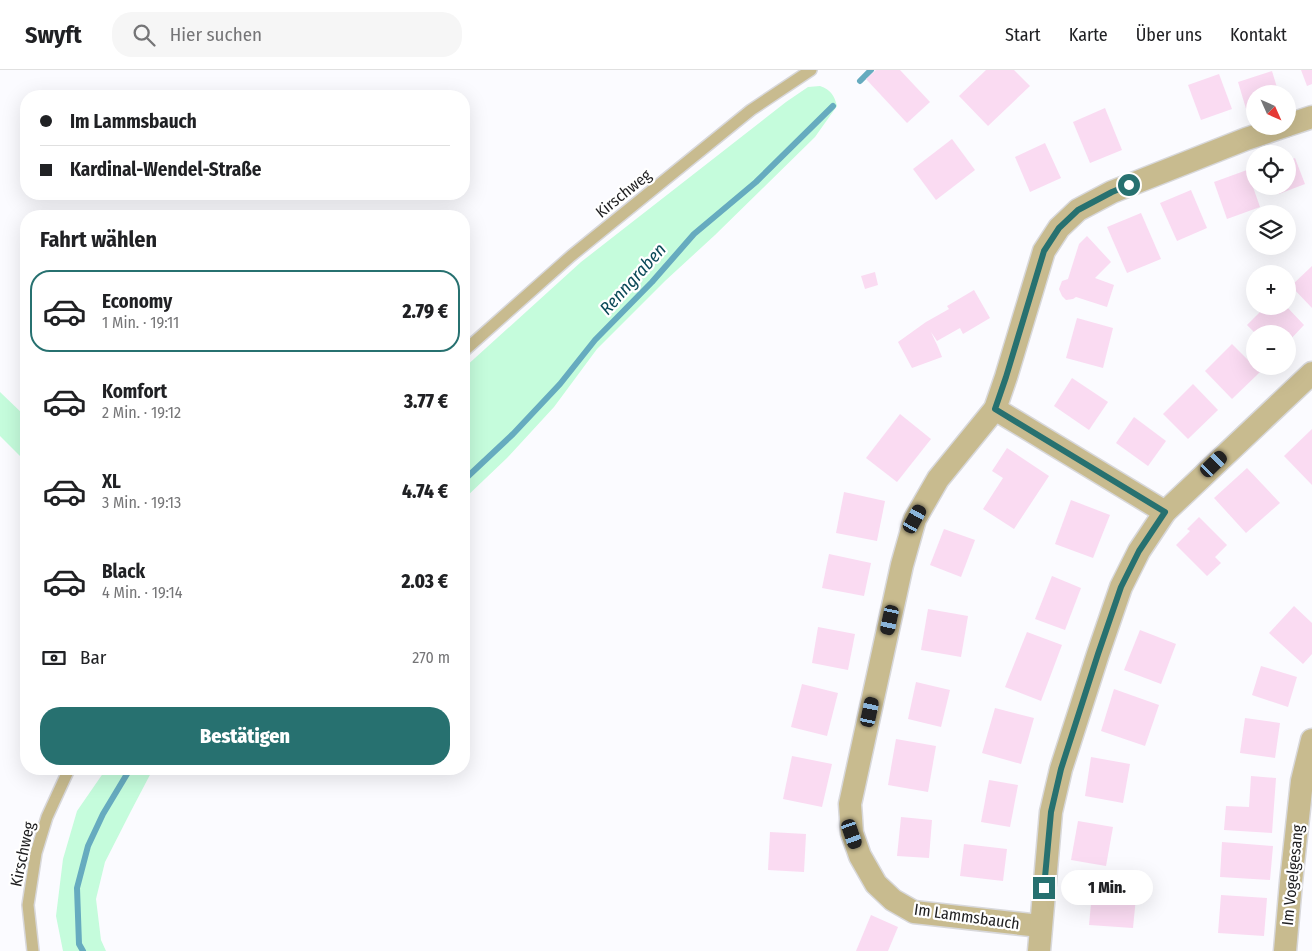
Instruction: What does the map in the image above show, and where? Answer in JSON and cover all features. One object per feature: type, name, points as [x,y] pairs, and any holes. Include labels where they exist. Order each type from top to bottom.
[{"type":"street","name":"Im Lammsbauch","points":[[1296,123],[1312,117]]},
{"type":"street","name":"Im Lammsbauch","points":[[1040,926],[914,912],[893,900],[876,884],[860,856],[852,834],[850,804],[902,565],[915,519],[938,479],[995,409],[1044,251],[1059,228],[1078,210],[1112,192],[1258,135]]},
{"type":"street","points":[[1039,951],[1051,812],[1061,769],[1121,587],[1139,551],[1165,512],[1309,382]]},
{"type":"street","points":[[995,409],[1165,512]]},
{"type":"street","name":"Im Vogelgesang","points":[[1285,951],[1302,781],[1312,740]]},
{"type":"lane","name":"Kirschweg","points":[[470,346],[571,256],[751,110],[811,70]]},
{"type":"lane","name":"Kirschweg","points":[[33,951],[28,905],[36,854],[47,817],[66,775]]},
{"type":"green space","points":[[820,86],[827,89],[832,93],[837,106],[815,137],[597,349],[554,407],[507,458],[470,493],[470,363],[581,262],[786,102],[808,87]]},
{"type":"green space","points":[[0,392],[20,411],[20,456],[0,436]]},
{"type":"green space","points":[[102,775],[150,775],[105,862],[96,899],[101,940],[106,951],[63,951],[56,916],[63,859],[77,811]]},
{"type":"building","points":[[876,70],[900,70],[930,102],[907,123],[866,79]]},
{"type":"building","points":[[986,70],[1014,70],[1030,86],[988,126],[959,96]]},
{"type":"building","points":[[1301,70],[1312,70],[1312,84],[1307,86]]},
{"type":"building","points":[[1272,71],[1276,85],[1246,85],[1246,109],[1238,82]]},
{"type":"building","points":[[1219,74],[1232,109],[1201,120],[1188,85]]},
{"type":"building","points":[[1105,108],[1122,150],[1090,163],[1073,122]]},
{"type":"building","points":[[952,139],[975,170],[936,200],[913,169]]},
{"type":"building","points":[[1045,143],[1061,178],[1030,192],[1015,157]]},
{"type":"building","points":[[1296,161],[1305,184],[1296,187]]},
{"type":"building","points":[[1246,170],[1246,195],[1256,195],[1259,205],[1246,205],[1246,212],[1227,219],[1214,182]]},
{"type":"building","points":[[1191,190],[1207,228],[1177,241],[1160,203]]},
{"type":"building","points":[[1141,213],[1161,259],[1127,273],[1107,227]]},
{"type":"building","points":[[1087,236],[1111,262],[1095,278],[1114,285],[1107,307],[1076,297],[1066,300],[1059,289],[1062,281],[1068,279],[1079,244]]},
{"type":"building","points":[[1312,266],[1312,308],[1296,291],[1296,281]]},
{"type":"building","points":[[875,272],[878,285],[865,289],[861,276]]},
{"type":"building","points":[[974,290],[990,318],[963,334],[960,328],[937,341],[931,332],[942,357],[912,368],[898,342],[926,322],[949,309],[947,306]]},
{"type":"building","points":[[1257,315],[1295,315],[1304,325],[1296,334],[1296,325],[1247,325]]},
{"type":"building","points":[[1077,318],[1113,328],[1103,368],[1066,358]]},
{"type":"building","points":[[1232,344],[1246,358],[1246,375],[1257,375],[1232,399],[1205,371]]},
{"type":"building","points":[[1072,378],[1108,402],[1089,430],[1054,406]]},
{"type":"building","points":[[1193,384],[1218,410],[1188,439],[1163,414]]},
{"type":"building","points":[[900,414],[931,439],[897,482],[866,458]]},
{"type":"building","points":[[1134,417],[1166,441],[1148,466],[1116,443]]},
{"type":"building","points":[[1312,429],[1312,485],[1284,456]]},
{"type":"building","points":[[1007,448],[1049,476],[1014,529],[983,509],[1003,478],[992,471]]},
{"type":"building","points":[[1247,468],[1280,503],[1246,533],[1214,498]]},
{"type":"building","points":[[844,492],[885,501],[877,541],[836,533]]},
{"type":"building","points":[[1071,500],[1110,515],[1093,558],[1055,544]]},
{"type":"building","points":[[1199,517],[1227,545],[1215,557],[1221,563],[1207,576],[1176,545],[1190,531],[1187,529]]},
{"type":"building","points":[[944,529],[975,540],[961,577],[930,565]]},
{"type":"building","points":[[829,554],[871,563],[864,596],[822,588]]},
{"type":"building","points":[[1052,576],[1081,588],[1065,630],[1035,619]]},
{"type":"building","points":[[1294,606],[1312,623],[1312,654],[1303,664],[1269,633]]},
{"type":"building","points":[[928,609],[968,616],[961,657],[921,650]]},
{"type":"building","points":[[818,627],[855,634],[848,670],[812,663]]},
{"type":"building","points":[[1140,630],[1176,644],[1161,684],[1124,670]]},
{"type":"building","points":[[1027,632],[1062,645],[1041,701],[1005,687]]},
{"type":"building","points":[[1261,666],[1297,677],[1288,707],[1252,695]]},
{"type":"building","points":[[916,682],[950,690],[941,727],[908,719]]},
{"type":"building","points":[[802,684],[838,693],[827,736],[791,727]]},
{"type":"building","points":[[1114,689],[1159,705],[1145,746],[1101,731]]},
{"type":"building","points":[[995,708],[1034,718],[1021,764],[982,753]]},
{"type":"building","points":[[1245,718],[1280,723],[1275,758],[1240,753]]},
{"type":"building","points":[[896,739],[936,746],[928,792],[888,785]]},
{"type":"building","points":[[792,756],[832,764],[822,807],[783,799]]},
{"type":"building","points":[[1091,757],[1130,764],[1123,803],[1085,796]]},
{"type":"building","points":[[1251,776],[1276,778],[1272,833],[1224,830],[1226,806],[1249,807]]},
{"type":"building","points":[[989,780],[1018,785],[1010,827],[981,822]]},
{"type":"building","points":[[901,817],[932,820],[929,858],[897,856]]},
{"type":"building","points":[[1078,821],[1113,827],[1106,866],[1071,860]]},
{"type":"building","points":[[770,832],[806,834],[804,872],[768,870]]},
{"type":"building","points":[[1222,842],[1273,846],[1270,880],[1220,877]]},
{"type":"building","points":[[964,844],[1007,849],[1003,881],[960,876]]},
{"type":"building","points":[[1093,883],[1137,887],[1133,928],[1089,925]]},
{"type":"building","points":[[1221,895],[1267,898],[1264,936],[1218,933]]},
{"type":"building","points":[[871,915],[898,927],[888,951],[856,951]]},
{"type":"waterway","name":"Renngraben","points":[[860,81],[871,70]]},
{"type":"waterway","name":"Renngraben","points":[[470,474],[513,434],[560,384],[595,340],[652,282],[694,234],[756,182],[833,106]]},
{"type":"waterway","name":"Renngraben","points":[[83,951],[79,944],[77,888],[88,846],[103,814],[126,775]]},
{"type":"route","points":[[1044,888],[1051,812],[1061,769],[1098,654],[1121,587],[1139,551],[1165,512],[995,409],[1044,251],[1059,228],[1078,210],[1129,185]]}]
